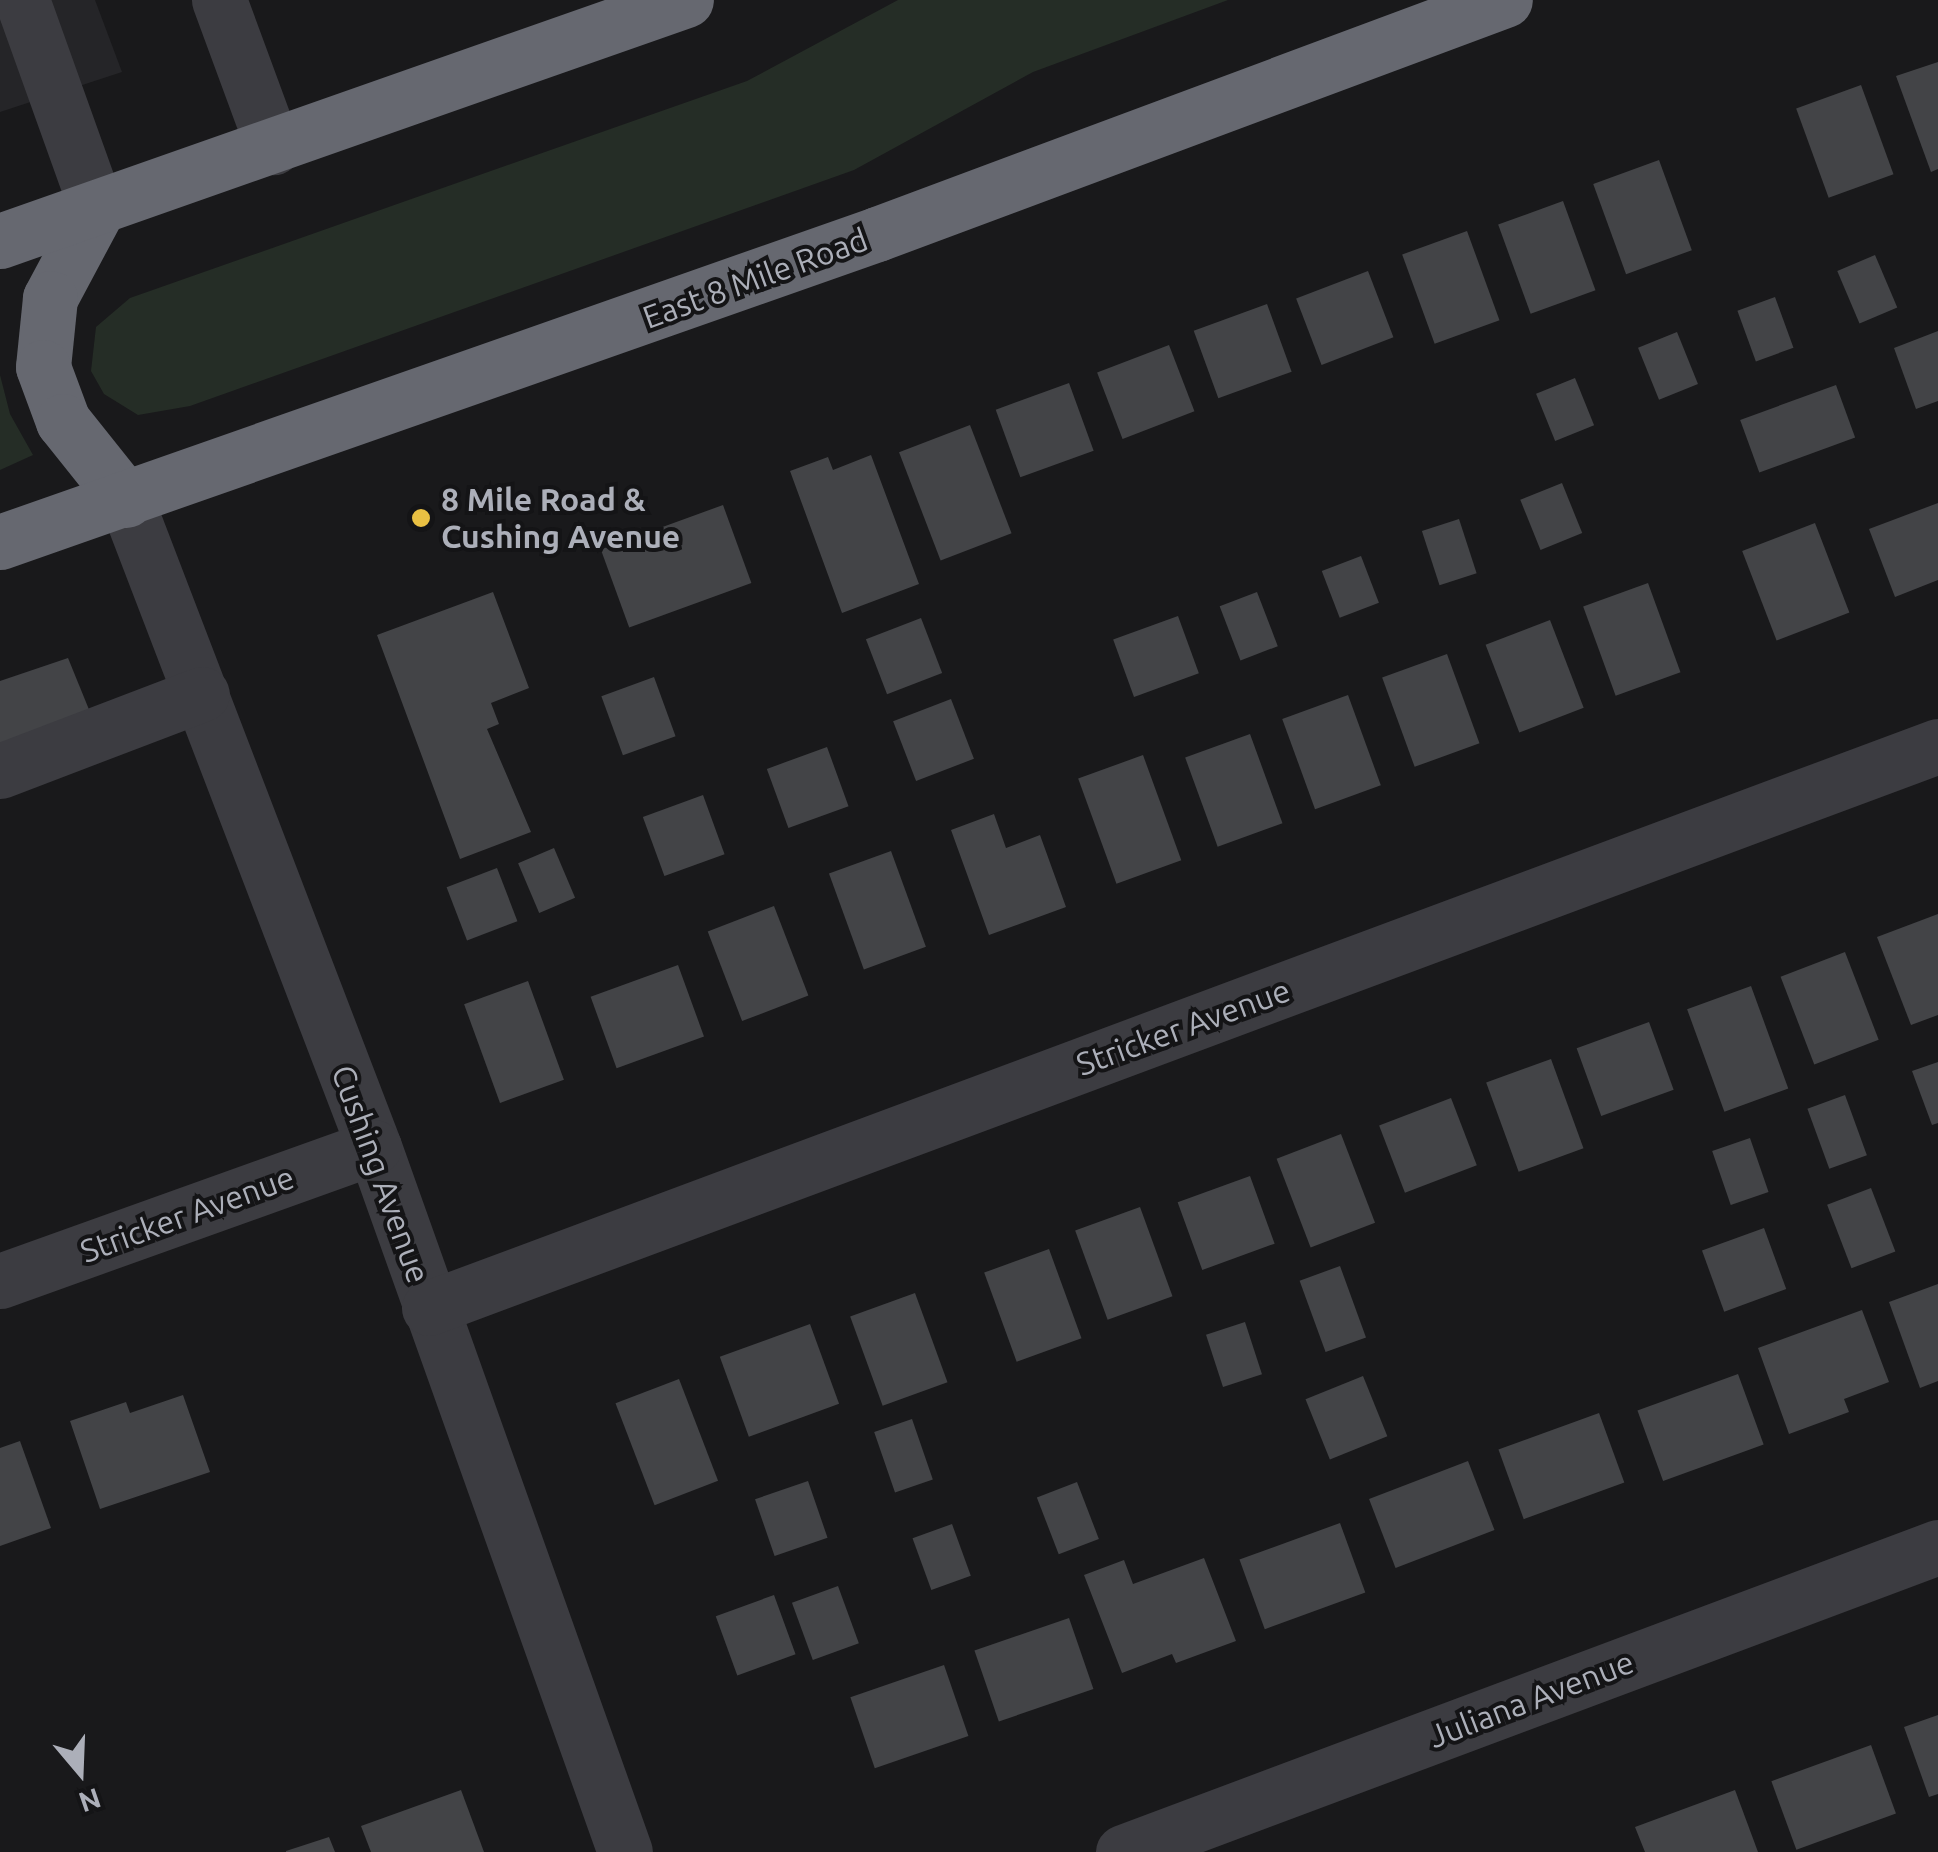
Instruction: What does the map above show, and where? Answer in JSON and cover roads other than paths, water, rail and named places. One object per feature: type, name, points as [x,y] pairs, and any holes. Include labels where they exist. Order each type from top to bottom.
[{"type":"highway","points":[[0,241],[686,0]]},
{"type":"highway","name":"East 8 Mile Road","points":[[0,542],[877,234],[1504,0]]},
{"type":"highway","points":[[96,210],[50,298],[43,367],[63,421],[126,500]]},
{"type":"street","points":[[218,0],[273,147]]},
{"type":"street","points":[[19,26],[96,210]]},
{"type":"street","name":"Cushing Avenue","points":[[126,500],[374,1147],[625,1852]]},
{"type":"street","points":[[0,771],[202,694]]},
{"type":"street","name":"Stricker Avenue","points":[[429,1308],[1938,746]]},
{"type":"street","name":"Stricker Avenue","points":[[0,1281],[374,1147]]},
{"type":"street","name":"Juliana Avenue","points":[[1123,1852],[1938,1547]]},
{"type":"place","name":"8 Mile Road & Cushing Avenue","points":[[421,518]]}]
